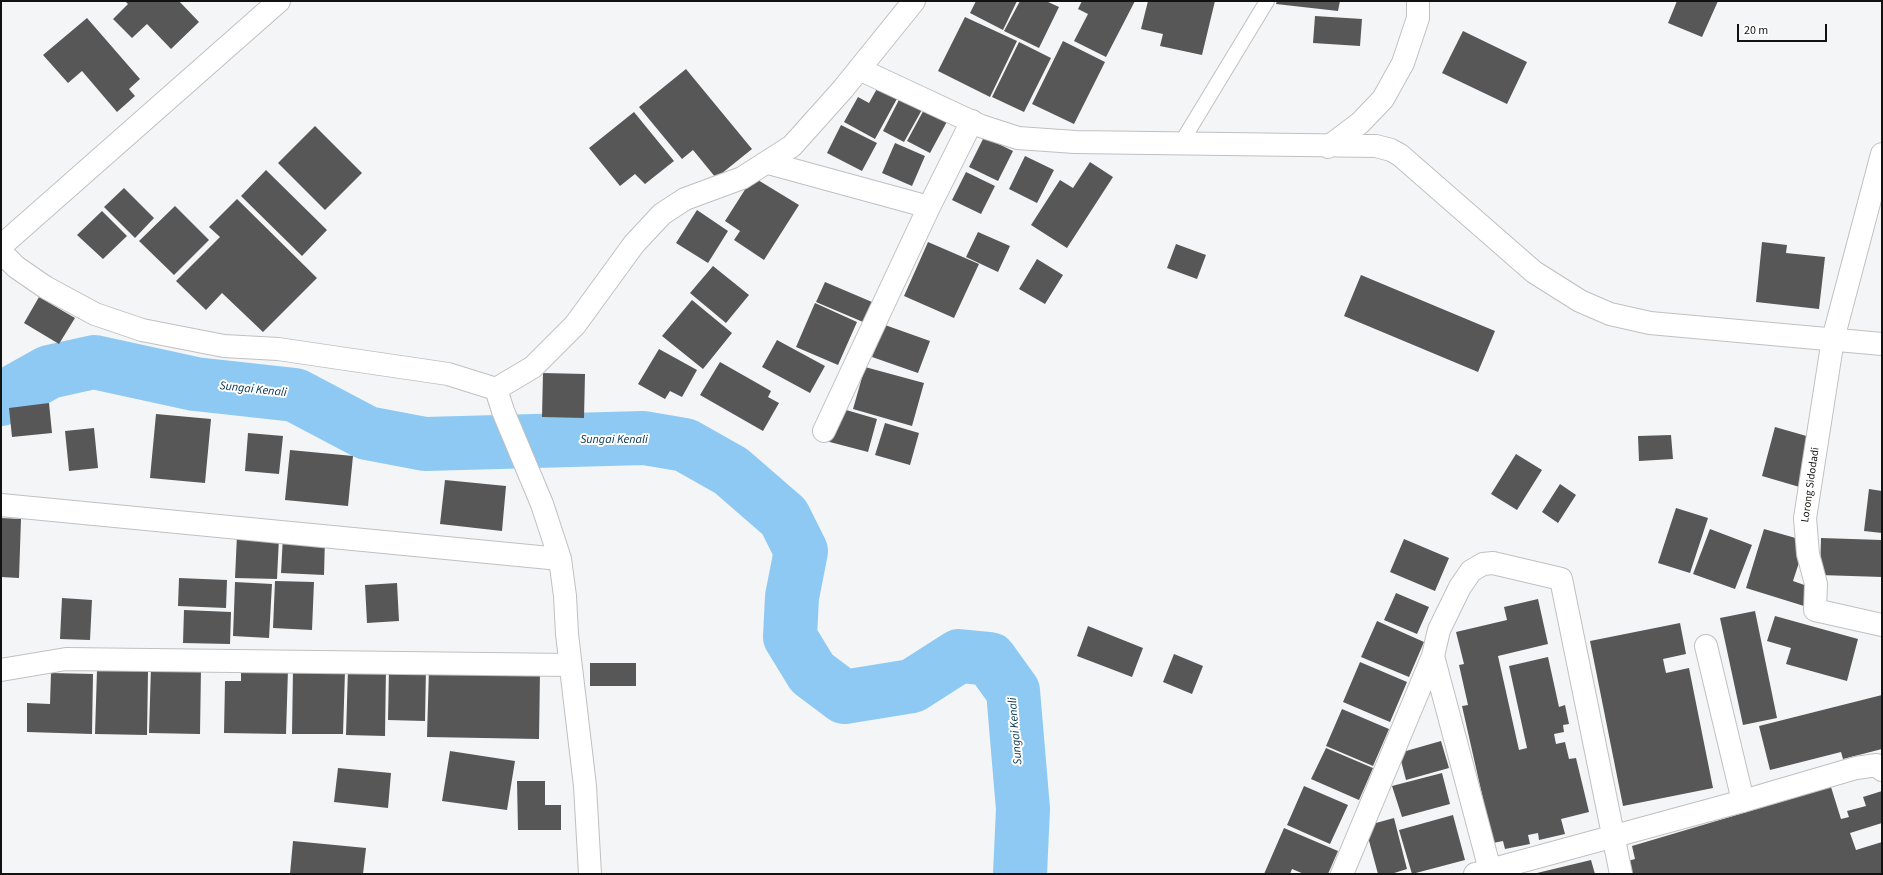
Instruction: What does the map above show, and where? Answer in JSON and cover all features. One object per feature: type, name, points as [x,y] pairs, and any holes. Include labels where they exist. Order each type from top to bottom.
[{"type":"street","points":[[1,246],[279,1]]},
{"type":"street","points":[[1,252],[16,267],[45,287],[95,314],[142,330],[224,346],[278,349],[448,374],[496,389],[533,367],[575,325],[634,244],[662,214],[684,199],[742,178],[768,163],[792,146],[859,69],[914,1]]},
{"type":"street","points":[[1328,147],[1360,123],[1383,99],[1403,63],[1418,18],[1418,1]]},
{"type":"street","points":[[859,69],[972,121],[1018,138],[1038,140],[1328,147],[1376,146],[1391,150],[1400,155],[1534,272],[1580,301],[1610,314],[1650,322],[1882,344]]},
{"type":"street","points":[[824,430],[928,207],[972,121]]},
{"type":"street","points":[[1833,339],[1882,154]]},
{"type":"street","points":[[768,163],[928,207]]},
{"type":"street","name":"Lorong Sidodadi","points":[[1833,339],[1805,518],[1808,554],[1816,584],[1815,610],[1882,625]]},
{"type":"street","points":[[496,389],[503,411],[542,504],[560,559],[565,596],[570,665],[585,786],[590,874]]},
{"type":"street","points":[[1,505],[560,559]]},
{"type":"street","points":[[1342,874],[1433,656],[1439,630],[1460,587],[1471,571],[1483,564],[1494,563],[1561,579],[1621,874]]},
{"type":"street","points":[[1706,646],[1743,801]]},
{"type":"street","points":[[1433,656],[1483,872],[1870,765],[1877,765],[1882,770]]},
{"type":"street","points":[[1,670],[66,659],[570,665]]},
{"type":"lane","points":[[1182,143],[1267,1]]},
{"type":"building","points":[[125,1],[179,1],[199,22],[171,49],[147,24],[132,38],[113,19],[128,4]]},
{"type":"building","points":[[976,1],[1017,1],[1003,30],[970,13]]},
{"type":"building","points":[[1020,1],[1046,1],[1059,7],[1039,48],[1004,31]]},
{"type":"building","points":[[1082,1],[1135,1],[1106,57],[1074,41],[1088,14],[1078,9]]},
{"type":"building","points":[[1148,1],[1215,1],[1202,55],[1160,46],[1163,34],[1141,29]]},
{"type":"building","points":[[1277,1],[1340,1],[1338,11],[1276,4]]},
{"type":"building","points":[[1677,1],[1718,1],[1702,37],[1668,23]]},
{"type":"building","points":[[1315,16],[1362,19],[1360,46],[1313,43]]},
{"type":"building","points":[[965,17],[1017,41],[990,97],[938,71]]},
{"type":"building","points":[[87,18],[140,79],[129,89],[135,96],[117,112],[82,71],[68,83],[43,55]]},
{"type":"building","points":[[1463,31],[1527,62],[1507,104],[1442,73]]},
{"type":"building","points":[[1063,41],[1105,62],[1074,124],[1032,104]]},
{"type":"building","points":[[1019,42],[1051,58],[1024,112],[992,97]]},
{"type":"building","points":[[686,69],[752,149],[716,178],[693,150],[682,159],[639,107]]},
{"type":"building","points":[[879,85],[899,95],[875,139],[844,122],[858,97],[869,103]]},
{"type":"building","points":[[902,94],[924,106],[904,142],[883,131]]},
{"type":"building","points":[[927,104],[950,116],[930,153],[907,141]]},
{"type":"building","points":[[634,112],[674,161],[645,184],[635,174],[620,186],[589,148]]},
{"type":"building","points":[[841,125],[877,143],[862,171],[827,153]]},
{"type":"building","points":[[315,126],[362,173],[325,210],[278,163]]},
{"type":"building","points":[[984,137],[1013,151],[998,181],[969,167]]},
{"type":"building","points":[[895,143],[925,156],[912,186],[882,173]]},
{"type":"building","points":[[1025,156],[1054,170],[1037,203],[1009,189]]},
{"type":"building","points":[[1090,162],[1113,177],[1067,248],[1031,225],[1060,180],[1073,188]]},
{"type":"building","points":[[266,170],[327,230],[302,256],[241,196]]},
{"type":"building","points":[[966,172],[995,186],[981,214],[952,200]]},
{"type":"building","points":[[753,177],[799,205],[764,260],[734,240],[740,231],[725,221]]},
{"type":"building","points":[[124,188],[154,218],[135,238],[104,207]]},
{"type":"building","points":[[237,199],[317,278],[263,332],[222,293],[206,310],[176,281],[220,237],[209,227]]},
{"type":"building","points":[[175,206],[209,240],[174,275],[139,241]]},
{"type":"building","points":[[697,210],[728,231],[708,263],[676,243]]},
{"type":"building","points":[[102,211],[127,236],[103,259],[77,235]]},
{"type":"building","points":[[978,232],[1010,246],[998,272],[966,257]]},
{"type":"building","points":[[928,242],[979,264],[954,318],[904,296]]},
{"type":"building","points":[[1762,242],[1787,245],[1786,253],[1825,257],[1819,309],[1756,302]]},
{"type":"building","points":[[1176,244],[1206,255],[1197,279],[1167,268]]},
{"type":"building","points":[[1037,259],[1063,275],[1045,304],[1019,289]]},
{"type":"building","points":[[713,266],[749,295],[726,323],[690,293]]},
{"type":"building","points":[[1361,275],[1495,331],[1478,372],[1344,316]]},
{"type":"building","points":[[825,282],[872,302],[863,322],[816,302]]},
{"type":"building","points":[[39,297],[75,318],[59,344],[24,323]]},
{"type":"building","points":[[692,300],[732,333],[703,369],[662,336]]},
{"type":"building","points":[[815,303],[857,322],[838,365],[796,347]]},
{"type":"building","points":[[885,325],[930,341],[918,373],[872,357]]},
{"type":"building","points":[[777,340],[825,366],[810,393],[762,367]]},
{"type":"building","points":[[659,349],[697,370],[682,397],[670,391],[665,399],[638,384]]},
{"type":"building","points":[[720,362],[771,391],[768,397],[779,403],[763,431],[700,395]]},
{"type":"building","points":[[865,367],[924,383],[912,426],[853,409]]},
{"type":"building","points":[[543,373],[585,374],[584,418],[542,417]]},
{"type":"building","points":[[49,403],[52,433],[12,437],[9,408]]},
{"type":"building","points":[[836,407],[877,419],[868,452],[826,441]]},
{"type":"building","points":[[156,414],[211,419],[205,483],[150,478]]},
{"type":"building","points":[[885,423],[919,433],[910,465],[875,455]]},
{"type":"building","points":[[1775,427],[1817,439],[1803,488],[1762,476]]},
{"type":"building","points":[[94,428],[98,468],[69,471],[65,431]]},
{"type":"building","points":[[248,433],[283,436],[279,474],[245,471]]},
{"type":"building","points":[[1671,435],[1673,459],[1639,461],[1638,436]]},
{"type":"building","points":[[290,450],[353,456],[348,506],[285,500]]},
{"type":"building","points":[[1516,454],[1542,470],[1517,510],[1491,494]]},
{"type":"building","points":[[445,480],[506,486],[502,531],[440,524]]},
{"type":"building","points":[[1560,484],[1576,495],[1558,523],[1542,512]]},
{"type":"building","points":[[1869,489],[1882,491],[1882,533],[1864,531]]},
{"type":"building","points":[[1676,508],[1708,518],[1690,573],[1658,563]]},
{"type":"building","points":[[1,518],[21,519],[19,578],[1,577]]},
{"type":"building","points":[[1710,529],[1752,545],[1735,589],[1693,574]]},
{"type":"building","points":[[1764,529],[1806,541],[1793,581],[1810,587],[1804,606],[1746,588]]},
{"type":"building","points":[[237,535],[279,537],[277,579],[235,578]]},
{"type":"building","points":[[283,536],[325,538],[324,575],[281,573]]},
{"type":"building","points":[[1821,538],[1882,540],[1882,577],[1820,575]]},
{"type":"building","points":[[1404,539],[1449,558],[1435,591],[1390,572]]},
{"type":"building","points":[[179,578],[227,580],[226,608],[178,606]]},
{"type":"building","points":[[275,581],[314,582],[312,630],[273,628]]},
{"type":"building","points":[[235,582],[272,584],[269,638],[233,636]]},
{"type":"building","points":[[397,583],[399,621],[367,623],[365,585]]},
{"type":"building","points":[[1396,593],[1429,607],[1417,634],[1384,620]]},
{"type":"building","points":[[62,598],[92,600],[90,640],[60,639]]},
{"type":"building","points":[[1538,599],[1548,644],[1498,656],[1519,750],[1527,748],[1509,666],[1548,657],[1559,707],[1565,705],[1569,724],[1563,725],[1564,732],[1554,734],[1556,744],[1565,742],[1569,759],[1576,758],[1589,812],[1561,819],[1565,834],[1539,840],[1538,833],[1528,835],[1530,844],[1505,849],[1503,841],[1493,843],[1462,706],[1468,705],[1459,665],[1464,664],[1456,632],[1507,620],[1504,607]]},
{"type":"building","points":[[184,610],[231,612],[230,644],[183,643]]},
{"type":"building","points":[[1755,611],[1777,718],[1743,725],[1720,618]]},
{"type":"building","points":[[1775,616],[1858,639],[1847,681],[1786,664],[1791,648],[1767,641]]},
{"type":"building","points":[[1377,621],[1424,642],[1409,677],[1361,657]]},
{"type":"building","points":[[1680,623],[1686,654],[1663,659],[1666,673],[1689,668],[1713,788],[1623,806],[1590,641]]},
{"type":"building","points":[[1088,626],[1143,648],[1132,677],[1077,656]]},
{"type":"building","points":[[1174,654],[1203,666],[1192,694],[1163,682]]},
{"type":"building","points":[[1360,662],[1407,682],[1390,722],[1343,702]]},
{"type":"building","points":[[590,663],[636,663],[636,686],[590,686]]},
{"type":"building","points":[[151,667],[201,668],[200,734],[149,733]]},
{"type":"building","points":[[348,668],[386,668],[385,736],[346,735]]},
{"type":"building","points":[[389,668],[426,668],[425,721],[388,720]]},
{"type":"building","points":[[241,669],[288,669],[286,734],[224,733],[225,681],[241,681]]},
{"type":"building","points":[[293,669],[345,671],[343,734],[292,734]]},
{"type":"building","points":[[429,669],[540,671],[539,739],[427,737]]},
{"type":"building","points":[[97,670],[148,671],[147,735],[95,734]]},
{"type":"building","points":[[51,673],[93,674],[92,734],[27,732],[27,703],[50,704]]},
{"type":"building","points":[[1882,695],[1882,749],[1843,759],[1841,752],[1770,770],[1759,726]]},
{"type":"building","points":[[1342,709],[1389,729],[1373,766],[1326,746]]},
{"type":"building","points":[[1441,741],[1449,768],[1406,780],[1399,753]]},
{"type":"building","points":[[1326,748],[1373,768],[1359,800],[1311,779]]},
{"type":"building","points":[[450,751],[515,761],[507,810],[442,801]]},
{"type":"building","points":[[338,768],[391,773],[388,808],[334,802]]},
{"type":"building","points":[[1442,773],[1450,804],[1402,817],[1392,786]]},
{"type":"building","points":[[517,781],[545,781],[545,805],[561,805],[561,830],[518,830]]},
{"type":"building","points":[[1304,786],[1348,805],[1330,844],[1287,825]]},
{"type":"building","points":[[1831,787],[1841,819],[1849,817],[1847,811],[1866,806],[1863,797],[1882,791],[1882,823],[1850,833],[1856,850],[1882,842],[1882,874],[1627,874],[1624,862],[1635,859],[1632,846]]},
{"type":"building","points":[[1453,815],[1465,860],[1412,874],[1399,830]]},
{"type":"building","points":[[1394,818],[1407,869],[1391,874],[1378,874],[1365,826]]},
{"type":"building","points":[[1284,828],[1338,851],[1328,874],[1304,874],[1292,869],[1290,874],[1264,874]]},
{"type":"building","points":[[293,841],[366,848],[363,874],[290,874]]},
{"type":"building","points":[[1591,860],[1595,874],[1537,874],[1537,873]]},
{"type":"waterway","name":"Sungai Kenali","points":[[1,399],[49,372],[94,362],[195,384],[295,395],[367,433],[425,444],[644,438],[685,445],[731,471],[784,517],[801,551],[792,597],[790,637],[812,673],[844,697],[912,686],[959,656],[990,659],[1013,691],[1023,809],[1020,874]]}]
